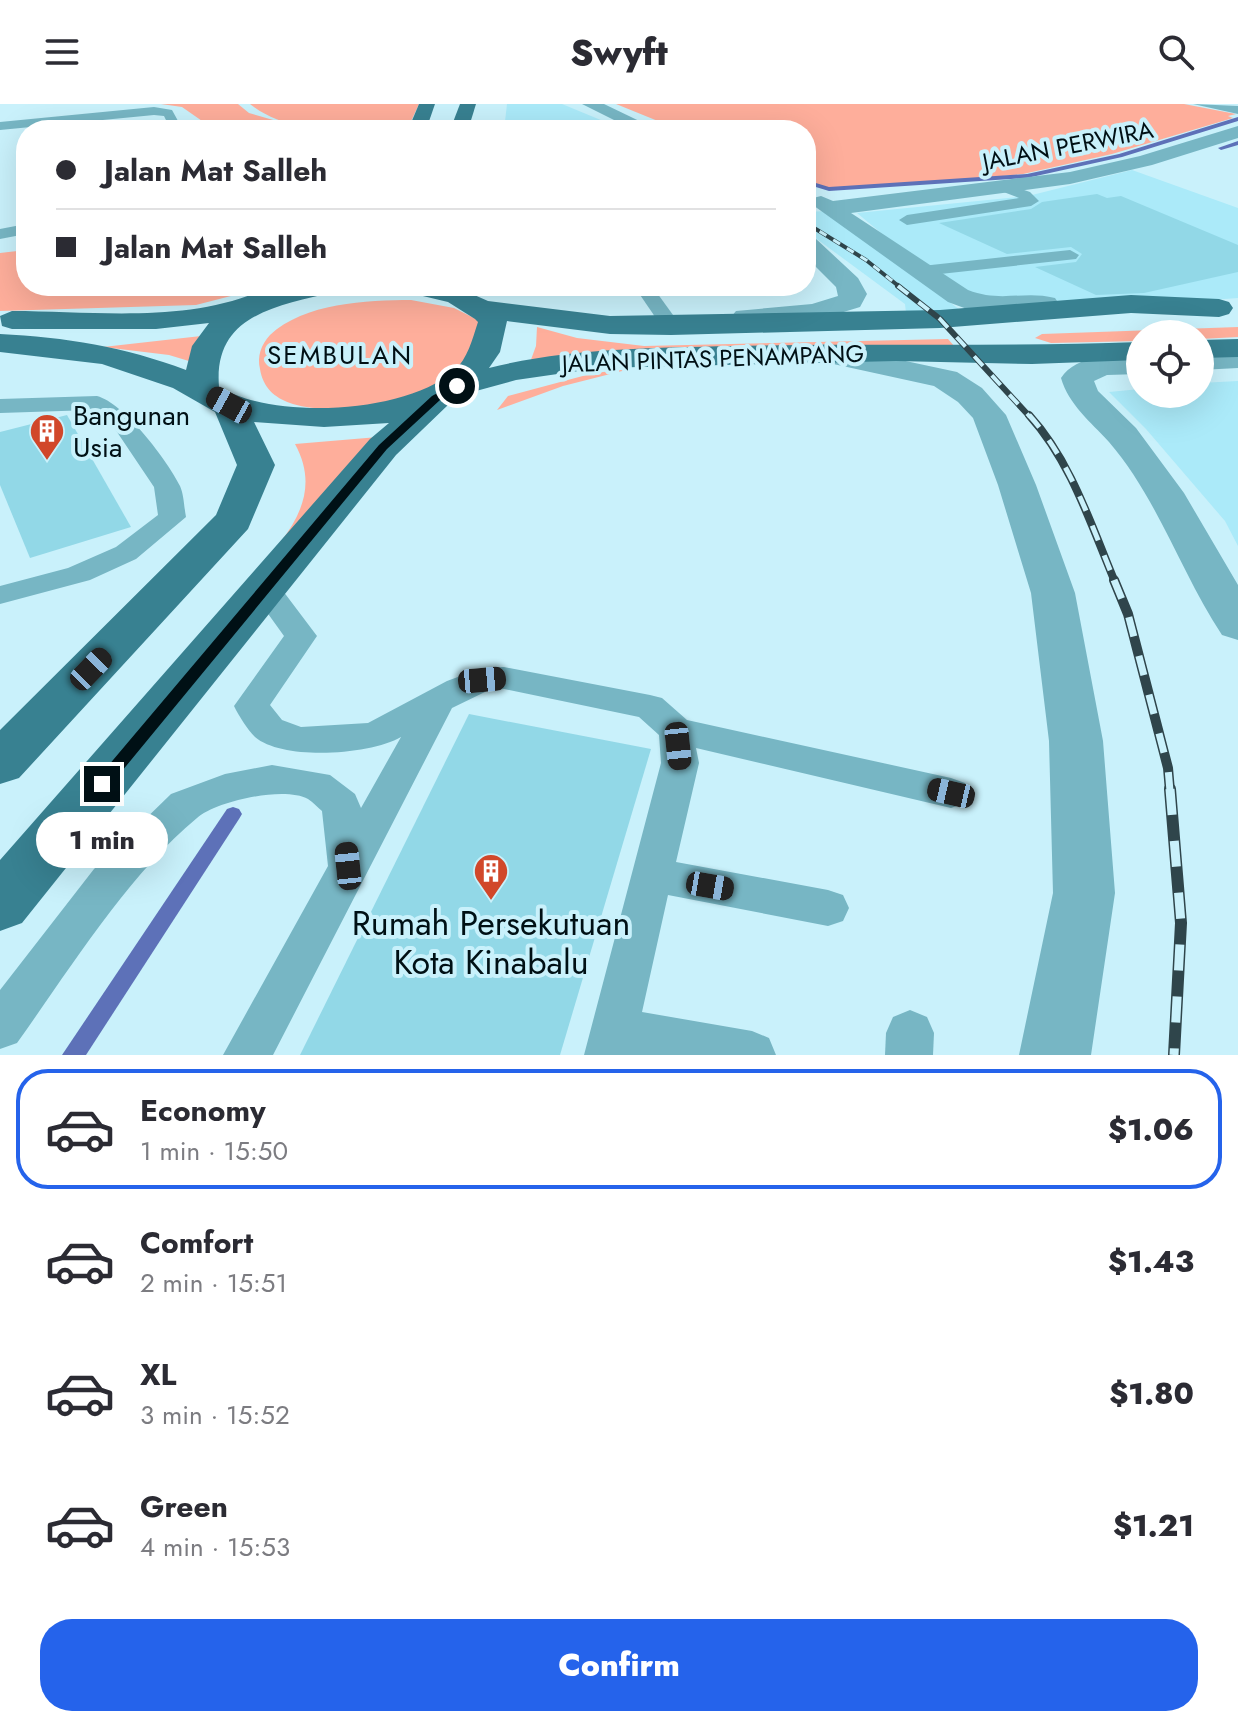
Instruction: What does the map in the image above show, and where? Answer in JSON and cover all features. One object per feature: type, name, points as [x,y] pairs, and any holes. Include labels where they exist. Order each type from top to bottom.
[{"type":"main road","points":[[0,321],[175,319],[254,296]]},
{"type":"main road","points":[[0,764],[234,520],[256,465],[200,374],[209,343],[224,324],[267,296]]},
{"type":"main road","name":"JALAN PINTAS PENAMPANG","points":[[463,297],[610,325],[671,326],[996,319],[1228,308]]},
{"type":"main road","points":[[0,904],[383,447],[447,392],[486,352],[493,321],[463,297]]},
{"type":"main road","name":"JALAN PINTAS PENAMPANG","points":[[940,319],[1131,304],[1228,308]]},
{"type":"main road","points":[[1214,342],[1238,341]]},
{"type":"main road","name":"JALAN PINTAS PENAMPANG","points":[[0,343],[29,344],[131,361],[216,398],[269,413],[360,418],[398,412],[447,392],[515,371],[599,359],[826,353],[971,373],[1032,355],[1126,352]]},
{"type":"main road","name":"JALAN PINTAS PENAMPANG","points":[[971,373],[1023,345],[1126,343]]},
{"type":"main road","points":[[1214,349],[1238,348]]},
{"type":"main road","points":[[383,447],[542,386],[616,372],[758,356]]},
{"type":"street","points":[[590,104],[626,120]]},
{"type":"street","name":"JALAN PERWIRA","points":[[833,208],[1006,188],[1145,161],[1238,132]]},
{"type":"street","name":"JALAN PERWIRA","points":[[816,196],[923,190],[954,193]]},
{"type":"street","points":[[816,201],[833,208],[958,296],[986,307],[1131,304]]},
{"type":"street","points":[[734,325],[746,317],[814,312],[850,301],[853,294],[848,284],[816,253]]},
{"type":"street","points":[[826,353],[945,379],[971,373],[1053,593],[1076,741],[1084,893],[1055,1055]]},
{"type":"street","points":[[1214,360],[1238,359]]},
{"type":"street","points":[[1126,365],[1100,366],[1085,371],[1077,378],[1082,394],[1123,436],[1170,501],[1238,625]]},
{"type":"lane","points":[[1199,104],[1238,110]]},
{"type":"lane","points":[[62,120],[154,111],[168,113],[172,120]]},
{"type":"lane","points":[[907,220],[1031,201],[1025,195],[1006,188]]},
{"type":"lane","points":[[922,271],[1070,255]]},
{"type":"lane","points":[[650,296],[671,326]]},
{"type":"lane","points":[[0,406],[97,403],[122,421],[167,487],[172,517],[126,553],[79,574],[0,595]]},
{"type":"lane","points":[[266,590],[301,636],[251,706],[269,729],[300,740],[374,736],[482,680],[504,678],[650,707],[676,730],[951,793]]},
{"type":"lane","points":[[247,1055],[439,700]]},
{"type":"lane","points":[[676,730],[680,763],[611,1042],[752,1055]]},
{"type":"lane","points":[[0,1027],[109,881],[185,805],[225,789],[272,779],[317,785],[341,805],[348,866]]},
{"type":"lane","points":[[652,875],[828,908]]},
{"type":"shaded area","points":[[161,104],[238,104],[249,113],[273,120],[201,120],[182,107]]},
{"type":"shaded area","points":[[250,104],[419,104],[412,120],[280,120]]},
{"type":"shaded area","points":[[507,104],[562,104],[601,120],[505,120]]},
{"type":"shaded area","points":[[616,104],[1184,104],[1236,114],[1228,116],[1233,118],[1112,154],[1023,174],[910,185],[827,188],[816,184],[816,120],[655,120]]},
{"type":"shaded area","points":[[1132,170],[1238,208],[1238,298],[1064,311],[966,293],[910,257],[857,213],[1028,196]]},
{"type":"shaded area","points":[[826,211],[973,320],[906,313],[905,304],[816,238],[816,212]]},
{"type":"shaded area","points":[[16,251],[16,296],[231,296],[196,305],[0,311],[0,253]]},
{"type":"shaded area","points":[[411,300],[454,308],[480,321],[477,366],[410,399],[376,411],[327,409],[290,403],[279,398],[264,382],[259,364],[260,351],[270,335],[284,324],[300,316],[337,306]]},
{"type":"shaded area","points":[[537,327],[577,338],[644,346],[948,339],[955,347],[529,365],[536,346]]},
{"type":"shaded area","points":[[1238,327],[1238,337],[1214,338],[1214,328]]},
{"type":"shaded area","points":[[1126,331],[1126,341],[1051,343],[1035,338],[1042,334]]},
{"type":"shaded area","points":[[228,333],[202,365],[169,355],[103,347]]},
{"type":"shaded area","points":[[630,369],[563,386],[497,410],[508,396],[594,373]]},
{"type":"shaded area","points":[[1238,381],[1238,546],[1225,521],[1146,429],[1109,392],[1126,390],[1126,408],[1214,408],[1214,382]]},
{"type":"shaded area","points":[[402,435],[240,590],[282,540],[302,505],[304,466],[295,444]]},
{"type":"building","points":[[1097,194],[1107,198],[1121,196],[1238,245],[1238,272],[1144,293],[1096,295],[1035,267],[1076,262],[1082,254],[1071,247],[1007,254],[939,223],[1031,209],[1042,202]]},
{"type":"building","name":"Bangunan Usia","points":[[67,415],[131,527],[30,558],[0,485],[0,432]]},
{"type":"building","name":"Rumah Persekutuan Kota Kinabalu","points":[[469,714],[651,749],[560,1055],[300,1055]]},
{"type":"waterway","points":[[816,185],[829,189],[1027,176],[1120,156],[1238,119]]},
{"type":"waterway","points":[[1221,148],[1238,143]]},
{"type":"waterway","points":[[73,1055],[233,814]]},
{"type":"railway","points":[[816,229],[866,260],[901,288]]},
{"type":"railway","points":[[898,286],[940,319],[1030,417]]},
{"type":"railway","points":[[1029,415],[1057,452],[1068,473],[1115,582]]},
{"type":"railway","points":[[1114,580],[1128,614],[1168,768],[1170,791]]},
{"type":"railway","points":[[1170,789],[1181,923],[1174,1055]]},
{"type":"place","name":"Bangunan Usia","points":[[47,462]]},
{"type":"place","name":"Rumah Persekutuan Kota Kinabalu","points":[[491,902]]},
{"type":"district","name":"SEMBULAN","points":[[340,355]]},
{"type":"route","points":[[102,784],[383,447],[436,398],[457,386]]}]
